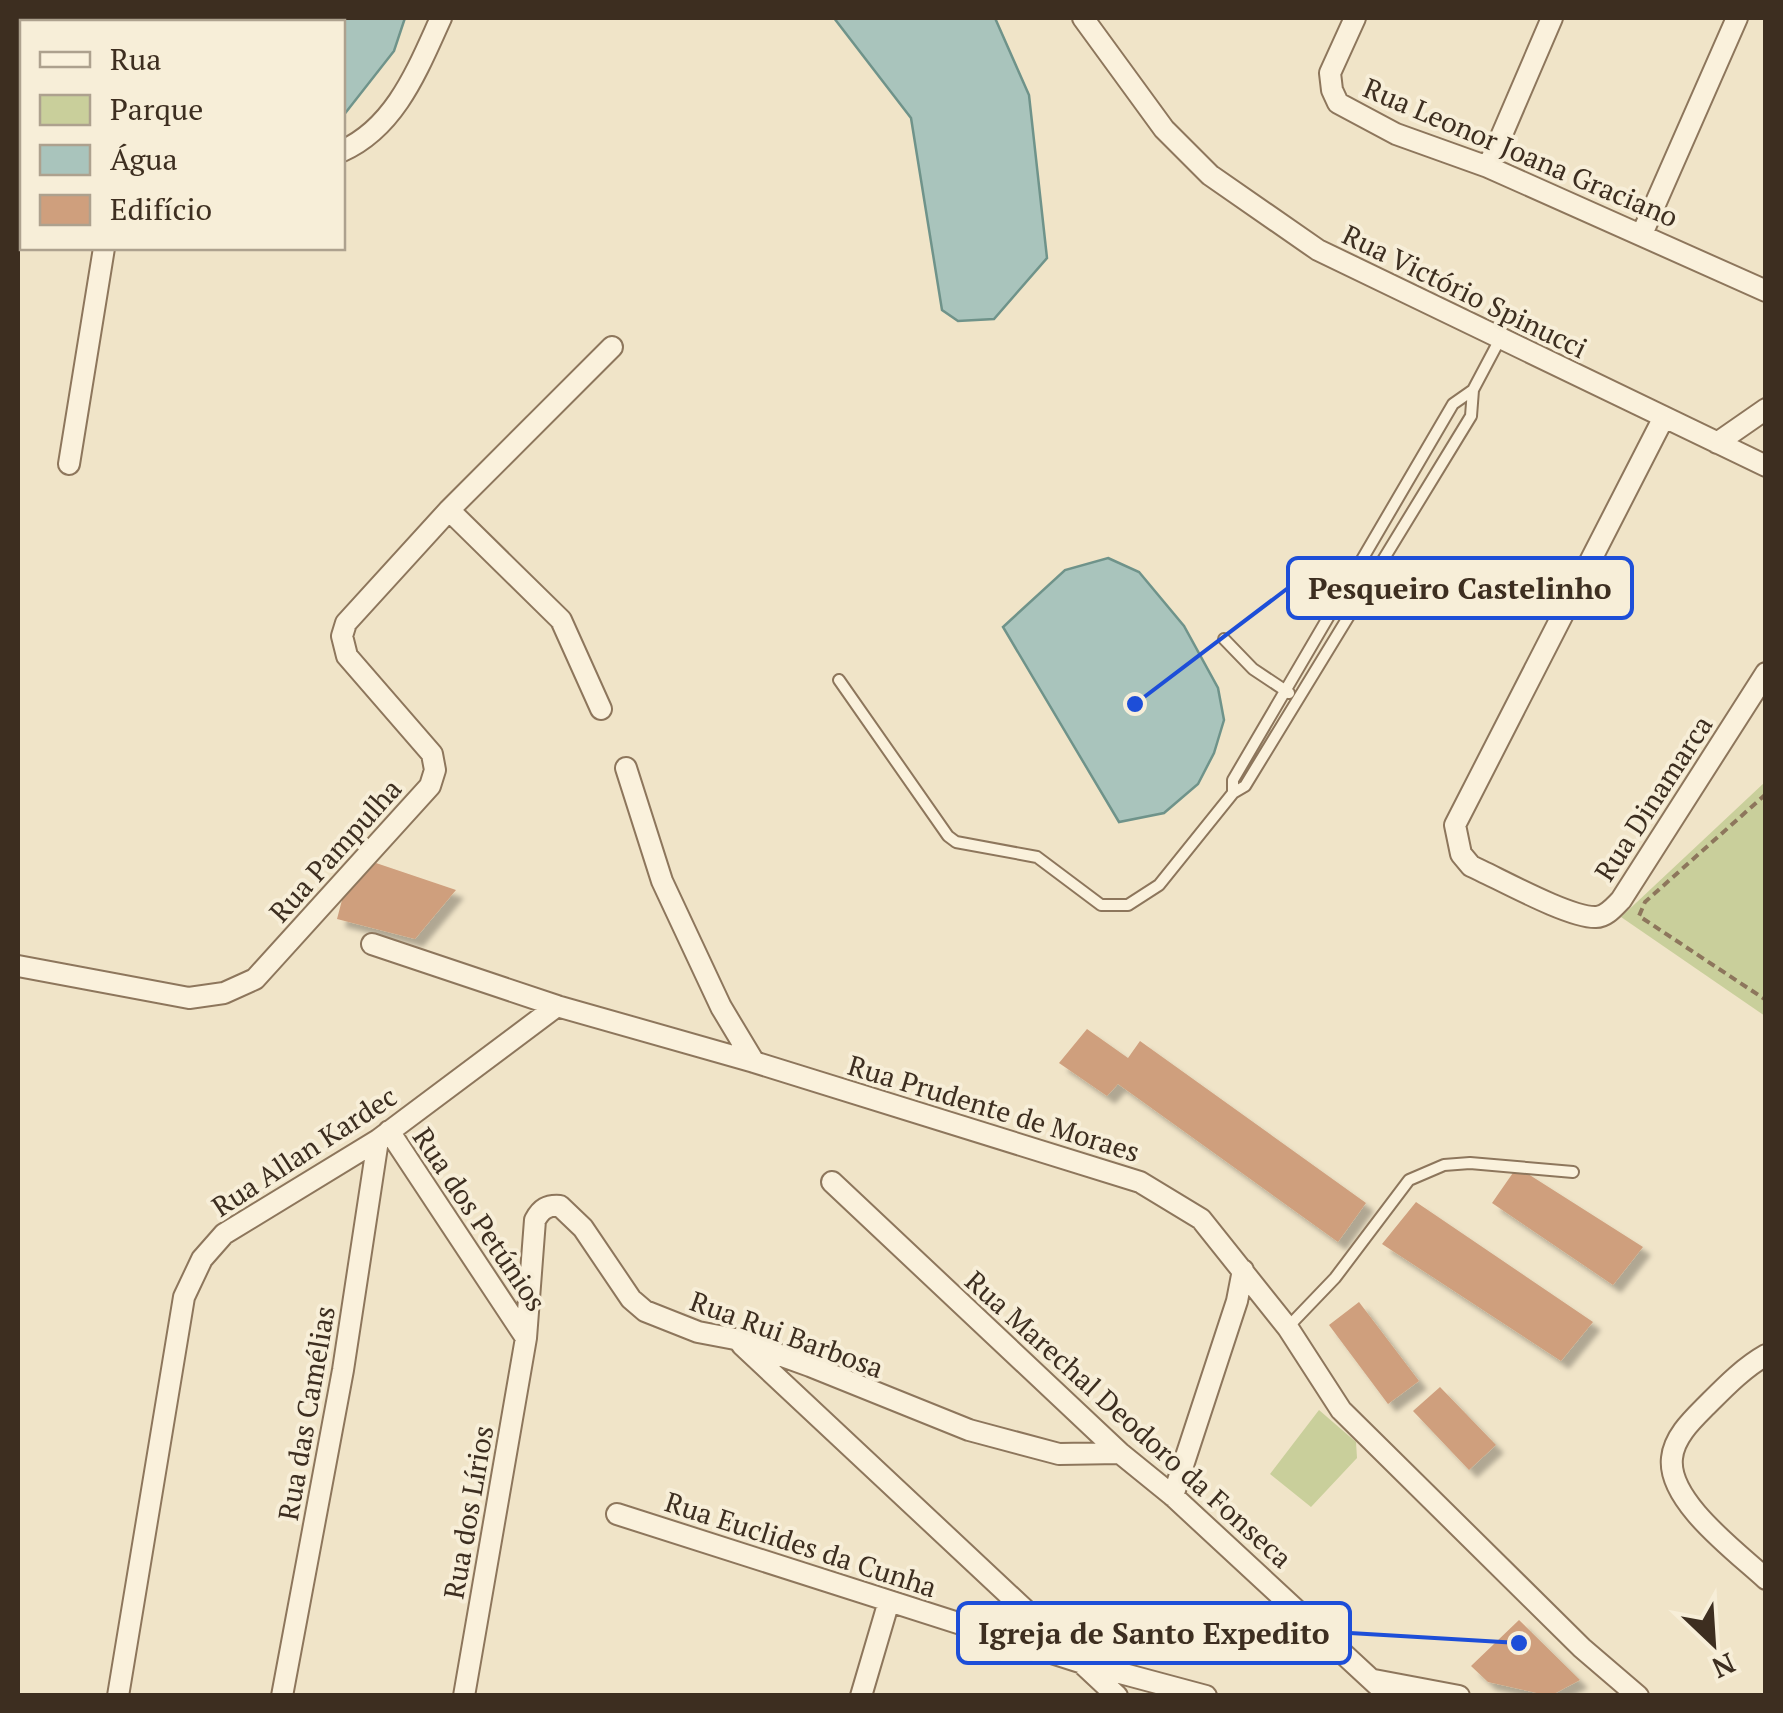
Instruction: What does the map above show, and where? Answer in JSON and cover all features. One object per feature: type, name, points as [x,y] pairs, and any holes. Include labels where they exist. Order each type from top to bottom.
[{"type":"street","points":[[345,150],[364,142],[386,120],[408,86],[440,18]]},
{"type":"street","name":"Rua Victório Spinucci","points":[[1083,18],[1164,129],[1210,175],[1318,250],[1766,466]]},
{"type":"street","name":"Rua Leonor Joana Graciano","points":[[1355,18],[1330,74],[1338,103],[1396,134],[1488,166],[1766,290]]},
{"type":"street","points":[[1488,166],[1552,18]]},
{"type":"street","points":[[1642,234],[1738,18]]},
{"type":"street","points":[[69,464],[104,250]]},
{"type":"street","name":"Rua Pampulha","points":[[18,966],[189,998],[224,993],[255,979],[430,786],[435,770],[432,754],[348,656],[342,636],[346,623],[449,510],[612,347]]},
{"type":"street","points":[[1717,443],[1766,409]]},
{"type":"street","name":"Rua Dinamarca","points":[[1664,417],[1456,825],[1461,854],[1471,866],[1565,909],[1596,918],[1610,912],[1766,673]]},
{"type":"street","points":[[449,510],[561,620],[601,710]]},
{"type":"street","points":[[626,768],[662,881],[721,1008],[754,1062]]},
{"type":"street","name":"Rua Prudente de Moraes","points":[[372,944],[557,1006],[754,1062],[1140,1182],[1201,1219],[1288,1328],[1340,1410],[1628,1693]]},
{"type":"street","name":"Rua Allan Kardec","points":[[118,1696],[184,1297],[202,1259],[224,1234],[383,1136],[557,1006]]},
{"type":"street","name":"Rua dos Petúnios","points":[[383,1136],[526,1338]]},
{"type":"street","name":"Rua das Camélias","points":[[282,1696],[383,1136]]},
{"type":"street","name":"Rua Marechal Deodoro da Fonseca","points":[[832,1182],[1120,1453],[1173,1496],[1382,1688]]},
{"type":"street","name":"Rua Rui Barbosa","points":[[526,1338],[535,1220],[541,1210],[560,1206],[583,1228],[631,1298],[645,1310],[698,1332],[735,1339],[969,1430],[1059,1454],[1120,1453]]},
{"type":"street","points":[[1173,1496],[1237,1301],[1243,1270]]},
{"type":"street","name":"Rua dos Lírios","points":[[464,1696],[526,1338]]},
{"type":"street","points":[[735,1339],[1116,1696]]},
{"type":"street","points":[[1766,1355],[1732,1380],[1680,1435],[1671,1459],[1676,1481],[1700,1518],[1766,1579]]},
{"type":"street","name":"Rua Euclides da Cunha","points":[[617,1514],[1083,1663],[1206,1696]]},
{"type":"street","points":[[861,1696],[889,1600]]},
{"type":"street","points":[[1382,1688],[1459,1696]]},
{"type":"lane","points":[[839,680],[948,836],[956,842],[1037,858],[1102,905],[1128,905],[1159,885],[1233,794],[1245,786],[1472,416],[1473,390],[1500,338]]},
{"type":"lane","points":[[1233,794],[1233,780],[1453,404],[1473,390]]},
{"type":"lane","points":[[1401,493],[1419,505]]},
{"type":"lane","points":[[1347,585],[1363,596]]},
{"type":"lane","points":[[1224,639],[1253,669],[1299,698]]},
{"type":"lane","points":[[1288,1328],[1335,1278],[1409,1180],[1444,1164],[1470,1162],[1574,1172]]},
{"type":"path","points":[[1766,794],[1645,902],[1639,916],[1766,1000]]},
{"type":"green space","points":[[1765,782],[1765,1016],[1621,917]]},
{"type":"green space","points":[[1319,1410],[1356,1442],[1357,1458],[1311,1507],[1270,1474]]},
{"type":"water","points":[[38,18],[405,18],[394,51],[345,113],[345,20]]},
{"type":"water","points":[[834,18],[995,18],[1029,95],[1047,258],[994,319],[958,321],[942,310],[911,118]]},
{"type":"water","points":[[1108,558],[1139,572],[1184,626],[1218,688],[1224,720],[1214,753],[1198,784],[1164,813],[1119,822],[1003,627],[1065,570]]},
{"type":"building","points":[[376,863],[456,890],[415,939],[337,919],[342,900]]},
{"type":"building","points":[[1087,1029],[1128,1058],[1140,1041],[1366,1203],[1338,1242],[1118,1084],[1107,1096],[1059,1063]]},
{"type":"building","points":[[1517,1167],[1643,1247],[1613,1285],[1492,1203]]},
{"type":"building","points":[[1416,1202],[1593,1322],[1561,1361],[1382,1244]]},
{"type":"building","points":[[1359,1302],[1419,1381],[1388,1404],[1329,1325]]},
{"type":"building","points":[[1440,1387],[1496,1445],[1469,1470],[1413,1411]]},
{"type":"building","points":[[1519,1620],[1580,1680],[1550,1696],[1488,1682],[1471,1666]]},
{"type":"place","name":"Pesqueiro Castelinho","points":[[1135,704]]},
{"type":"place","name":"Igreja de Santo Expedito","points":[[1519,1643]]}]
